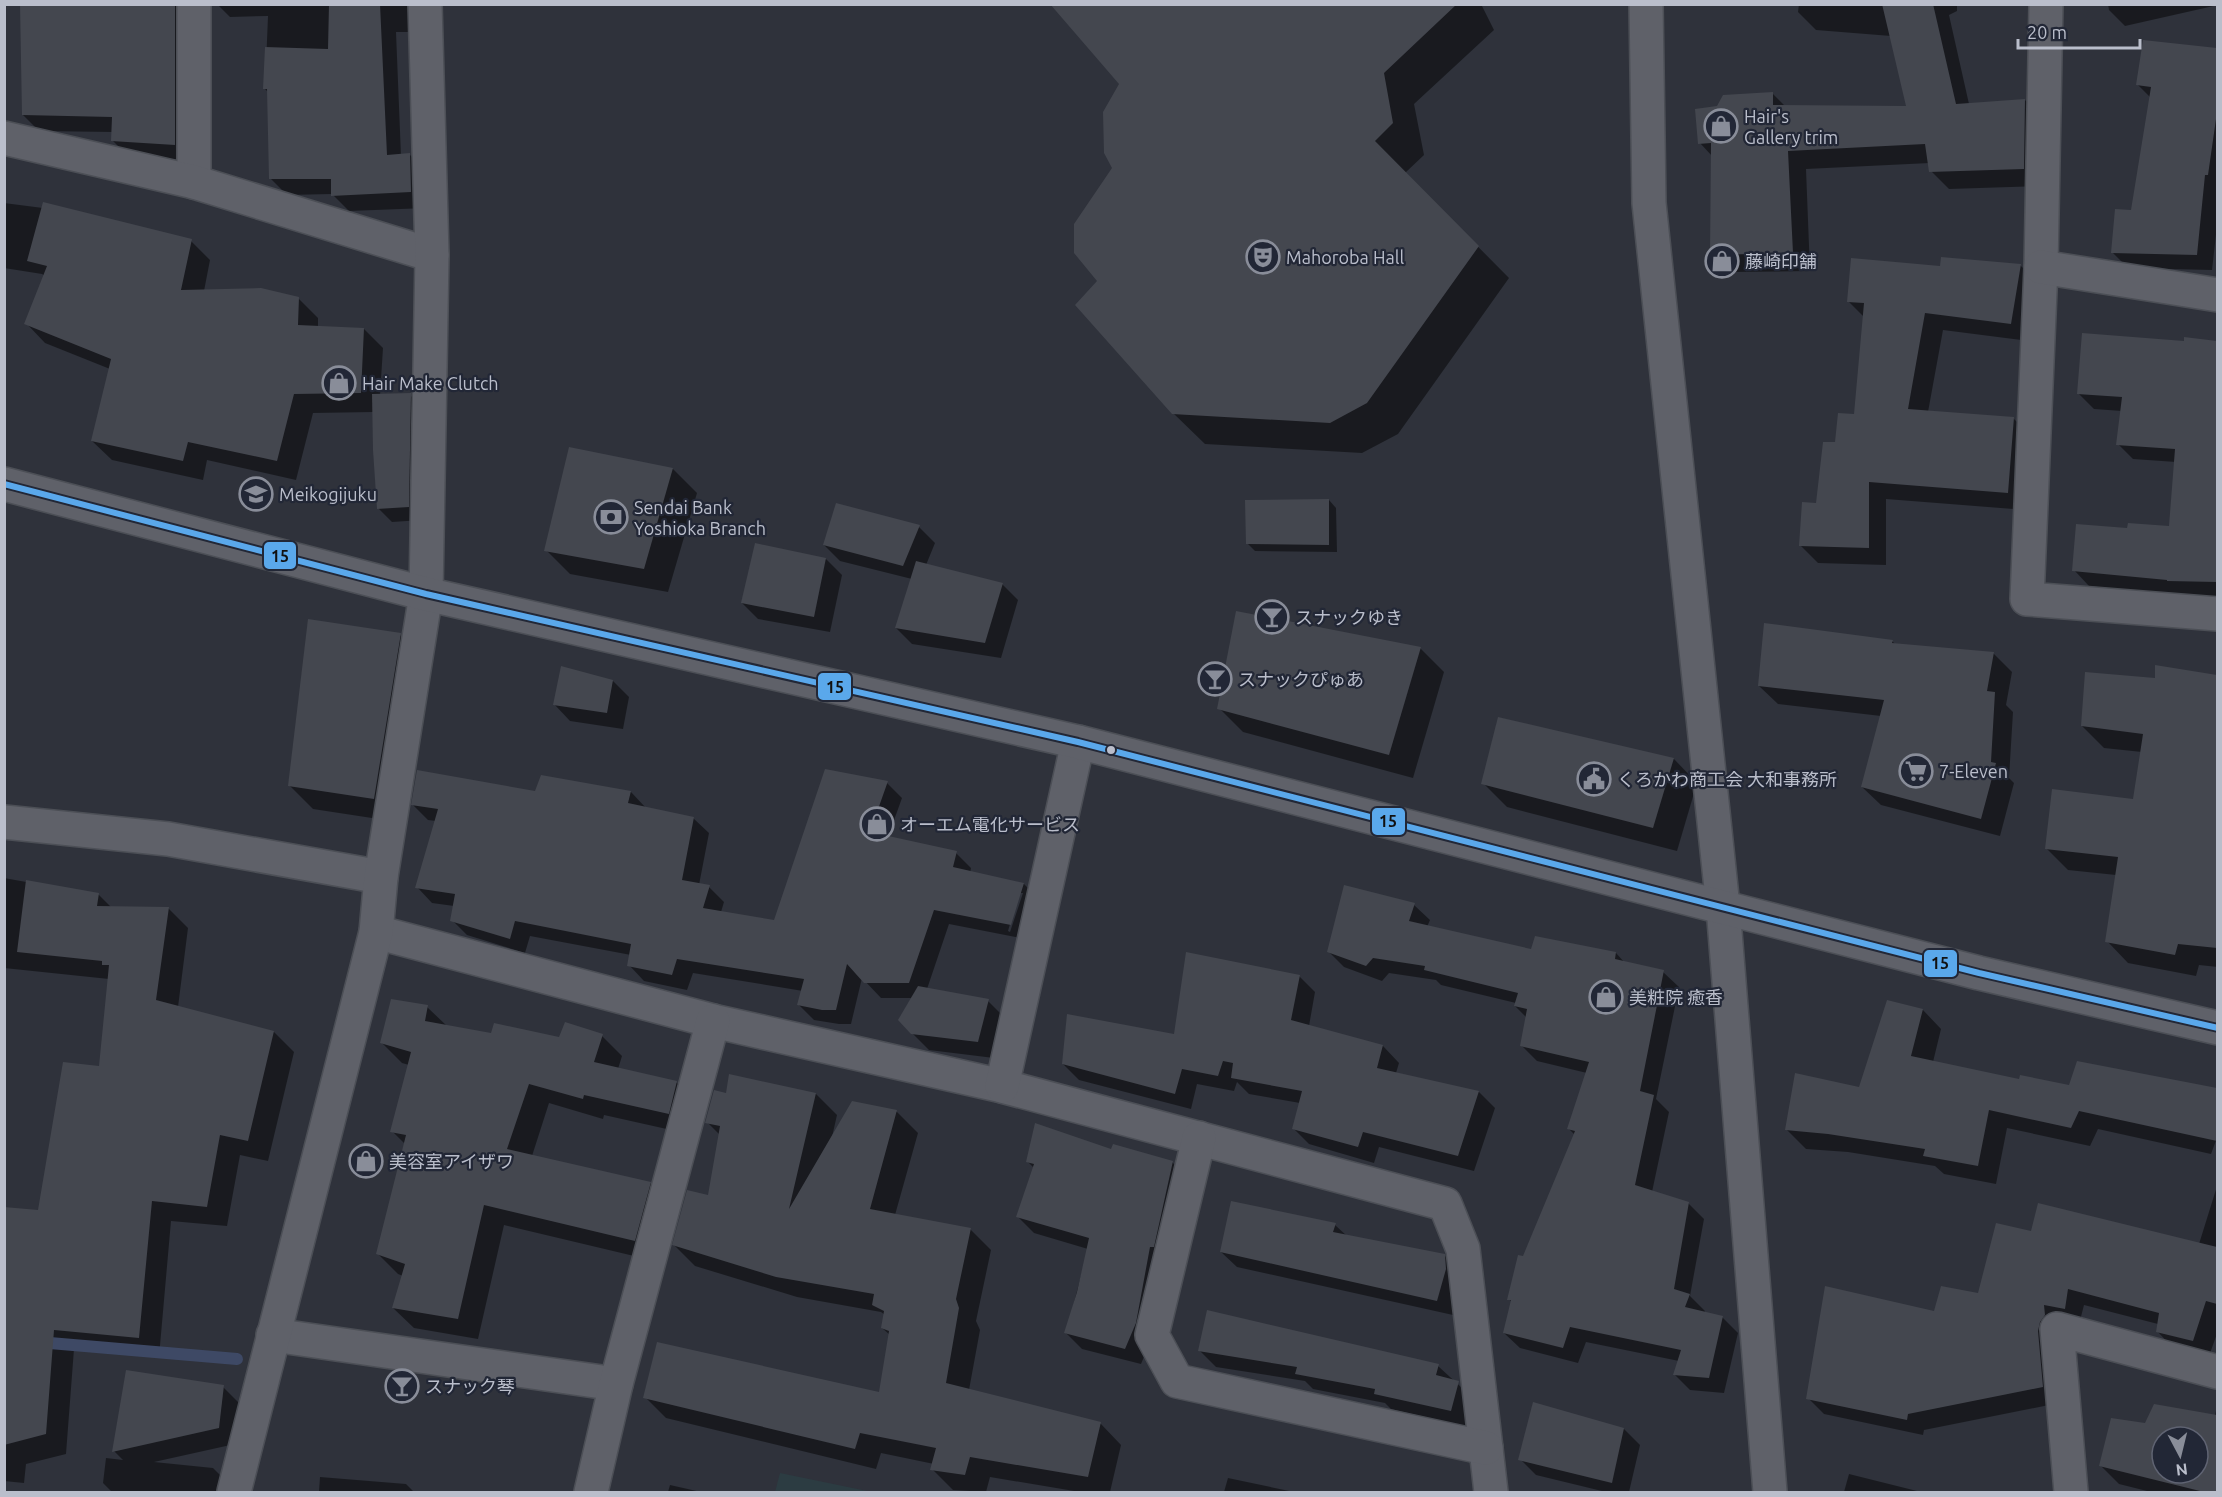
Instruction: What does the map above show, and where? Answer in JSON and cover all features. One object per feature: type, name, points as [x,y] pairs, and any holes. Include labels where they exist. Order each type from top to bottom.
[{"type":"street","points":[[194,4],[194,182]]},
{"type":"street","points":[[234,1492],[376,932],[381,877],[426,594],[432,255],[425,4]]},
{"type":"street","points":[[1646,4],[1649,203],[1723,907],[1770,1492]]},
{"type":"street","points":[[2046,4],[2041,267],[2027,599],[2217,614]]},
{"type":"street","points":[[4,138],[194,182],[432,255]]},
{"type":"street","points":[[2041,267],[2217,295]]},
{"type":"street","points":[[4,484],[426,594],[1078,742],[1979,973],[2217,1028]]},
{"type":"street","points":[[1002,1086],[1078,742]]},
{"type":"street","points":[[4,822],[168,839],[381,877]]},
{"type":"street","points":[[376,932],[713,1021],[1002,1086],[1445,1204],[1463,1249],[1491,1492]]},
{"type":"street","points":[[591,1492],[615,1384],[713,1021]]},
{"type":"street","points":[[1199,1138],[1152,1335],[1177,1382],[1486,1448]]},
{"type":"street","points":[[2071,1492],[2057,1329],[2217,1372]]},
{"type":"street","points":[[273,1335],[615,1384]]},
{"type":"shaded area","points":[[780,1473],[872,1492],[775,1492]]},
{"type":"building","points":[[20,4],[175,4],[175,145],[111,141],[112,117],[22,115]]},
{"type":"building","points":[[329,4],[380,4],[387,155],[410,153],[411,192],[331,196],[331,179],[269,179],[267,89],[263,89],[265,47],[328,49]]},
{"type":"building","points":[[1050,4],[1457,4],[1384,73],[1393,123],[1375,141],[1479,246],[1367,403],[1330,423],[1172,414],[1075,305],[1097,281],[1074,253],[1074,224],[1112,168],[1104,153],[1103,112],[1119,84]]},
{"type":"building","points":[[1882,4],[1933,4],[1956,104],[2025,99],[2024,169],[1929,172],[1925,144],[1788,151],[1793,253],[1710,255],[1711,143],[1698,144],[1695,109],[1717,106],[1723,95],[1773,92],[1773,105],[1906,106]]},
{"type":"building","points":[[2143,40],[2217,48],[2217,112],[2208,175],[2205,175],[2197,255],[2111,253],[2115,209],[2131,210],[2151,87],[2136,85]]},
{"type":"building","points":[[43,202],[192,239],[181,290],[261,288],[299,297],[298,325],[364,328],[361,393],[294,394],[277,461],[188,442],[183,461],[91,441],[111,359],[24,324],[47,266],[27,261]]},
{"type":"building","points":[[1941,257],[2021,264],[2011,324],[1925,313],[1908,409],[2014,417],[2008,493],[1869,482],[1869,548],[1799,546],[1802,502],[1816,503],[1823,442],[1835,442],[1838,413],[1854,414],[1864,303],[1847,302],[1851,258],[1940,266]]},
{"type":"building","points":[[2082,333],[2184,341],[2184,337],[2217,341],[2217,582],[2167,581],[2072,571],[2076,524],[2127,528],[2128,523],[2169,526],[2175,449],[2116,445],[2122,397],[2077,394]]},
{"type":"building","points":[[411,393],[409,507],[377,509],[372,394]]},
{"type":"building","points":[[569,447],[673,468],[644,569],[544,551]]},
{"type":"building","points":[[1329,499],[1329,545],[1246,544],[1245,500]]},
{"type":"building","points":[[836,503],[920,525],[903,566],[823,545]]},
{"type":"building","points":[[755,543],[826,558],[814,617],[741,603]]},
{"type":"building","points":[[916,561],[1003,583],[985,643],[895,628]]},
{"type":"building","points":[[1236,611],[1421,647],[1389,755],[1217,709]]},
{"type":"building","points":[[308,619],[401,633],[374,799],[288,786]]},
{"type":"building","points":[[1764,623],[1893,640],[1892,643],[1994,652],[1987,691],[1995,692],[1991,762],[1996,763],[1981,819],[1861,787],[1884,700],[1758,686]]},
{"type":"building","points":[[2155,665],[2217,675],[2217,948],[2178,944],[2175,955],[2105,942],[2118,857],[2045,849],[2052,789],[2133,799],[2143,734],[2081,726],[2085,672],[2155,678]]},
{"type":"building","points":[[561,666],[613,680],[607,713],[553,705]]},
{"type":"building","points":[[1498,717],[1674,758],[1653,828],[1481,784]]},
{"type":"building","points":[[825,769],[888,781],[870,832],[957,851],[953,867],[1024,883],[1011,925],[934,910],[909,983],[864,983],[847,964],[836,1010],[822,1010],[797,1005],[804,979],[677,959],[672,975],[627,966],[631,944],[515,921],[510,939],[450,921],[455,894],[415,888],[438,809],[411,805],[417,770],[535,791],[541,775],[631,791],[628,803],[694,817],[682,880],[710,885],[703,908],[774,920]]},
{"type":"building","points":[[26,880],[99,893],[97,906],[169,907],[156,1000],[274,1031],[248,1141],[220,1135],[207,1207],[152,1201],[139,1338],[54,1330],[46,1434],[4,1445],[4,1207],[38,1210],[63,1062],[99,1066],[109,965],[102,965],[102,961],[17,952]]},
{"type":"building","points":[[1344,885],[1415,903],[1409,921],[1531,949],[1535,936],[1616,952],[1615,959],[1664,970],[1640,1091],[1654,1095],[1635,1185],[1689,1202],[1674,1289],[1690,1294],[1685,1307],[1723,1316],[1709,1378],[1673,1375],[1681,1350],[1570,1327],[1563,1348],[1503,1333],[1511,1300],[1507,1300],[1518,1255],[1523,1256],[1575,1131],[1567,1129],[1589,1062],[1520,1046],[1527,1009],[1514,1006],[1518,993],[1424,970],[1425,966],[1373,958],[1366,966],[1327,952]]},
{"type":"building","points":[[1186,952],[1300,975],[1291,1020],[1383,1045],[1377,1068],[1479,1091],[1458,1156],[1363,1132],[1358,1147],[1292,1129],[1302,1091],[1231,1078],[1233,1063],[1223,1061],[1218,1076],[1182,1069],[1175,1094],[1062,1064],[1067,1014],[1174,1034]]},
{"type":"building","points":[[918,986],[989,999],[978,1042],[911,1034],[898,1020]]},
{"type":"building","points":[[391,999],[428,1005],[425,1021],[491,1033],[494,1023],[559,1037],[565,1022],[603,1034],[594,1062],[677,1081],[669,1114],[584,1095],[583,1099],[529,1084],[507,1149],[651,1182],[635,1241],[484,1205],[458,1319],[392,1308],[405,1264],[376,1254],[406,1135],[390,1132],[411,1052],[380,1043]]},
{"type":"building","points":[[1887,1000],[1923,1009],[1911,1056],[2019,1079],[2020,1075],[2069,1085],[2077,1061],[2217,1088],[2217,1141],[2079,1111],[2071,1128],[1989,1110],[1978,1166],[1923,1156],[1925,1149],[1828,1134],[1785,1130],[1795,1073],[1859,1087]]},
{"type":"building","points":[[729,1074],[816,1093],[789,1209],[852,1101],[897,1110],[870,1209],[971,1228],[956,1299],[959,1308],[946,1383],[1101,1422],[1088,1477],[970,1457],[965,1475],[930,1470],[936,1448],[860,1433],[855,1449],[643,1398],[657,1342],[879,1392],[889,1331],[881,1328],[884,1311],[872,1305],[874,1294],[776,1277],[672,1245],[687,1190],[708,1195],[720,1126],[705,1123],[714,1090],[726,1093]]},
{"type":"building","points":[[1035,1123],[1111,1149],[1113,1144],[1173,1161],[1154,1247],[1150,1247],[1136,1323],[1125,1349],[1064,1333],[1077,1292],[1089,1238],[1016,1217],[1034,1164],[1026,1162]]},
{"type":"building","points":[[1231,1201],[1336,1223],[1333,1232],[1445,1254],[1446,1269],[1437,1301],[1220,1252]]},
{"type":"building","points":[[2038,1203],[2217,1247],[2217,1304],[2206,1301],[2193,1341],[2156,1332],[2159,1313],[2068,1289],[2065,1309],[2044,1305],[2045,1315],[2038,1331],[2043,1387],[1908,1414],[1907,1420],[1806,1399],[1825,1286],[1934,1311],[1941,1286],[1978,1293],[1996,1223],[2031,1231]]},
{"type":"building","points":[[1207,1310],[1439,1364],[1436,1375],[1459,1381],[1451,1411],[1374,1394],[1375,1389],[1295,1374],[1297,1367],[1198,1351]]},
{"type":"building","points":[[126,1370],[224,1385],[219,1428],[112,1452]]},
{"type":"building","points":[[1533,1402],[1624,1428],[1612,1483],[1518,1460]]},
{"type":"building","points":[[2154,1404],[2217,1415],[2217,1492],[2204,1492],[2176,1485],[2210,1485],[2210,1425],[2150,1425],[2150,1479],[2099,1466],[2111,1418],[2145,1423]]},
{"type":"waterway","points":[[38,1342],[237,1359]]},
{"type":"transit line","name":"15","points":[[4,484],[426,594],[1078,742],[1979,973],[2218,1028]]},
{"type":"place","name":"Hair's Gallery trim","points":[[1721,126]]},
{"type":"place","name":"Mahoroba Hall","points":[[1263,257]]},
{"type":"place","name":"藤崎印舗","points":[[1722,261]]},
{"type":"place","name":"Hair Make Clutch","points":[[339,383]]},
{"type":"place","name":"Meikogijuku","points":[[256,494]]},
{"type":"place","name":"Sendai Bank Yoshioka Branch","points":[[611,517]]},
{"type":"place","name":"スナックゆき","points":[[1272,617]]},
{"type":"place","name":"スナックぴゅあ","points":[[1215,679]]},
{"type":"place","name":"7-Eleven","points":[[1916,771]]},
{"type":"place","name":"くろかわ商工会 大和事務所","points":[[1594,779]]},
{"type":"place","name":"オーエム電化サービス","points":[[877,824]]},
{"type":"place","name":"美粧院 癒香","points":[[1606,997]]},
{"type":"place","name":"美容室アイザワ","points":[[366,1161]]},
{"type":"place","name":"スナック琴","points":[[402,1386]]}]
